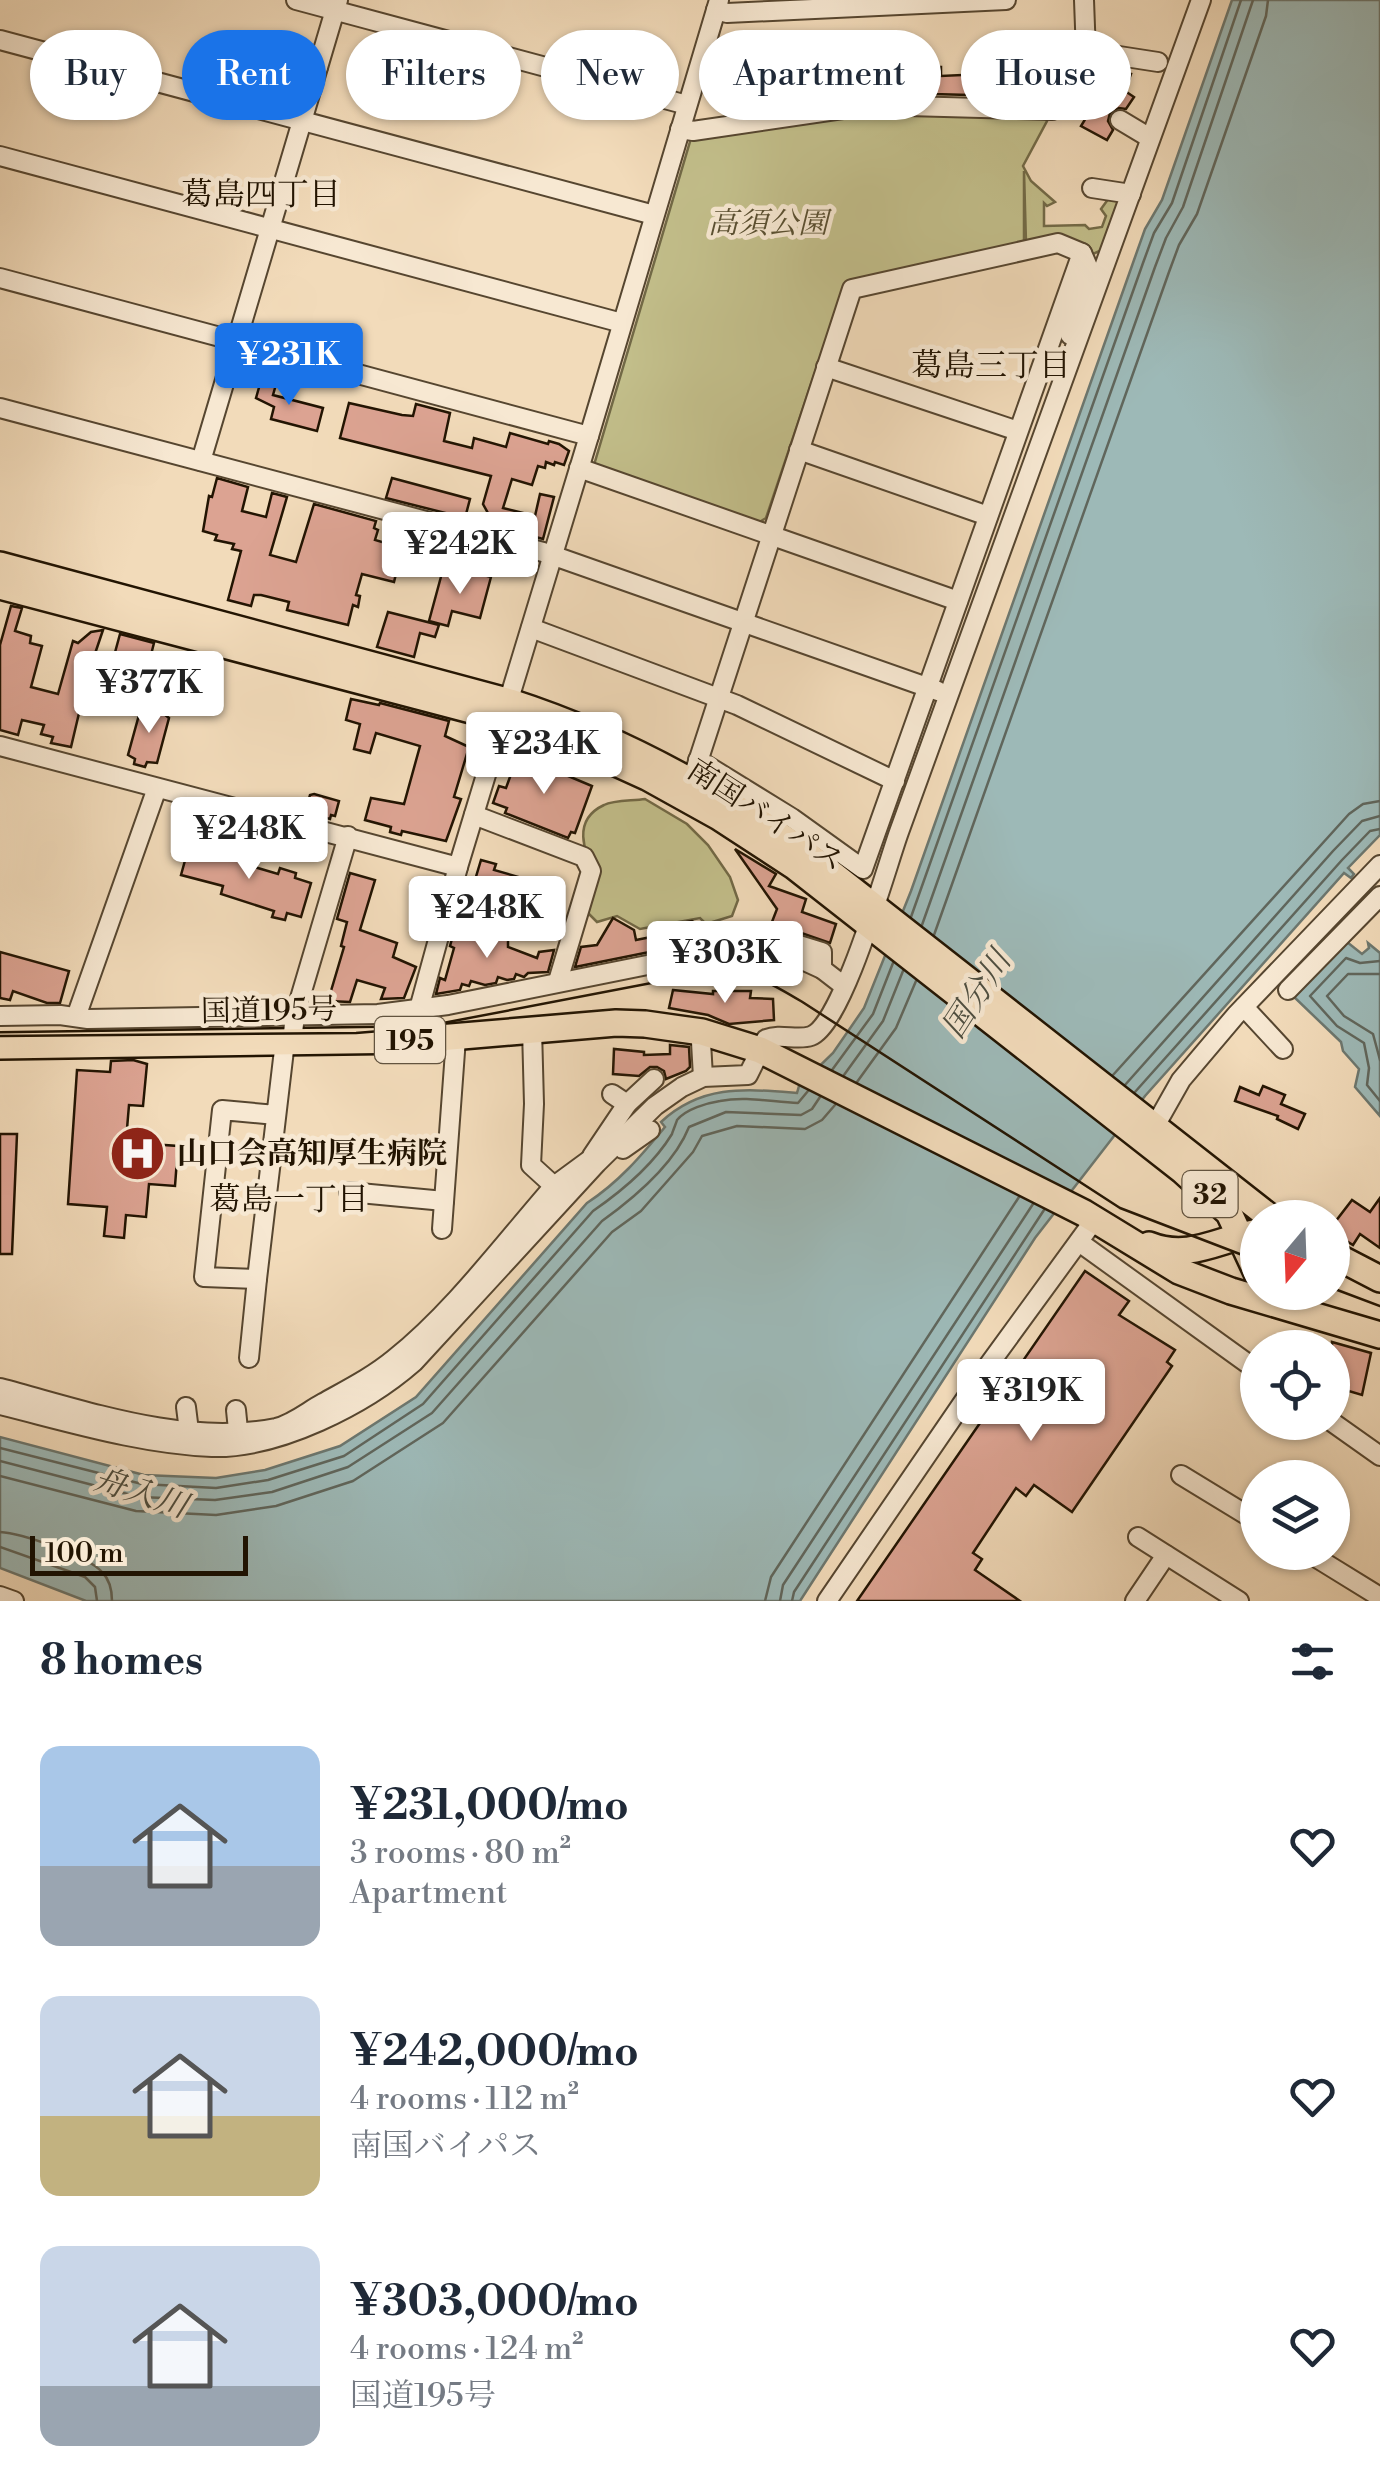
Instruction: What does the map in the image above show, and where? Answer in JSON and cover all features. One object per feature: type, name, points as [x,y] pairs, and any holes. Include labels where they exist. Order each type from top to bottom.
[{"type":"highway","name":"南国バイパス","points":[[0,564],[507,710],[686,797],[875,918],[1246,1200]]},
{"type":"highway","name":"南国バイパス","points":[[0,586],[590,730],[695,770],[803,851],[875,918]]},
{"type":"highway","name":"国道195号","points":[[10,1046],[356,1042],[645,1024],[714,1036],[760,1050],[1089,1216],[1170,1251],[1198,1250],[1240,1237]]},
{"type":"highway","name":"南国バイパス","points":[[1146,1127],[1240,1224]]},
{"type":"highway","name":"国道195号","points":[[1089,1216],[1162,1262],[1196,1278],[1380,1336]]},
{"type":"highway","points":[[1350,1263],[1380,1279]]},
{"type":"highway","points":[[1333,1310],[1380,1327]]},
{"type":"street","points":[[296,0],[337,5],[687,105]]},
{"type":"street","points":[[419,1008],[718,5],[727,13],[1006,0]]},
{"type":"street","points":[[1084,0],[1085,30]]},
{"type":"street","points":[[0,1388],[72,1398],[147,1425],[189,1431],[287,1428],[340,1412],[391,1382],[448,1327],[589,1168],[656,1106],[703,1077],[748,1075],[766,1039],[816,1033],[827,1020],[875,918],[923,766],[1201,0]]},
{"type":"street","points":[[326,41],[337,5]]},
{"type":"street","points":[[0,40],[182,88]]},
{"type":"street","points":[[1131,58],[1158,62]]},
{"type":"street","points":[[680,129],[693,131],[870,105],[961,108]]},
{"type":"street","points":[[200,461],[302,120],[654,215]]},
{"type":"street","points":[[1120,120],[1150,138]]},
{"type":"street","points":[[0,156],[622,323]]},
{"type":"street","points":[[1092,188],[1132,194]]},
{"type":"street","points":[[990,584],[966,622],[933,690],[863,869],[792,818],[695,770],[852,289],[1058,243],[1082,253],[1089,269],[1066,346],[1073,356]]},
{"type":"street","points":[[923,766],[918,757],[958,601],[1082,253]]},
{"type":"street","points":[[0,278],[589,436]]},
{"type":"street","points":[[826,367],[1018,430]]},
{"type":"street","points":[[0,408],[553,555],[933,690]]},
{"type":"street","points":[[799,450],[988,516]]},
{"type":"street","points":[[579,468],[958,601]]},
{"type":"street","points":[[531,628],[718,699],[895,781]]},
{"type":"street","points":[[0,746],[458,867]]},
{"type":"street","points":[[76,1017],[157,788]]},
{"type":"street","points":[[474,815],[584,858],[591,871],[558,981]]},
{"type":"street","points":[[250,1358],[284,1050],[348,836]]},
{"type":"street","points":[[1146,1127],[1244,1007],[1380,865]]},
{"type":"street","points":[[1288,990],[1380,896]]},
{"type":"street","points":[[0,1016],[356,1014],[419,1008],[726,947],[757,947],[822,969],[844,986]]},
{"type":"street","points":[[1244,1007],[1284,1048]]},
{"type":"street","points":[[356,1014],[356,1042]]},
{"type":"street","points":[[10,1046],[20,1016]]},
{"type":"street","points":[[532,1029],[531,1165],[554,1186]]},
{"type":"street","points":[[442,1229],[456,1151],[456,1038]]},
{"type":"street","points":[[701,1042],[703,1077]]},
{"type":"street","points":[[0,1405],[134,1437],[213,1447],[258,1442],[287,1428],[396,1358],[434,1322],[554,1186],[589,1168],[619,1099],[654,1079]]},
{"type":"street","points":[[257,1279],[204,1277],[222,1110],[276,1115]]},
{"type":"street","points":[[589,1168],[600,1173],[624,1148],[650,1130]]},
{"type":"street","points":[[349,1192],[444,1201]]},
{"type":"street","points":[[827,1601],[990,1363],[1079,1242],[1089,1216]]},
{"type":"street","points":[[1079,1242],[1240,1359]]},
{"type":"street","points":[[186,1406],[189,1431]]},
{"type":"street","points":[[236,1410],[238,1430]]},
{"type":"street","points":[[1350,1435],[1380,1456]]},
{"type":"street","points":[[1181,1475],[1240,1511]]},
{"type":"street","points":[[1138,1537],[1239,1601]]},
{"type":"street","points":[[1136,1601],[1166,1554]]},
{"type":"street","points":[[1337,1570],[1380,1597]]},
{"type":"street","points":[[0,1596],[14,1601]]},
{"type":"green space","name":"高須公園","points":[[941,112],[961,112],[961,120],[1047,120],[1023,166],[1031,181],[1055,202],[1047,206],[1044,203],[1044,226],[1102,227],[1106,216],[1101,209],[1109,198],[1121,202],[1104,249],[1093,254],[1071,242],[1026,243],[1024,171],[1024,244],[845,283],[766,518],[758,523],[594,465],[692,135],[801,120],[941,120]]},
{"type":"green space","points":[[645,799],[687,824],[708,845],[730,877],[738,900],[732,916],[706,924],[700,918],[640,929],[617,916],[597,922],[588,913],[597,875],[583,837],[587,819],[608,803]]},
{"type":"water","points":[[1232,0],[1380,0],[1380,835],[1348,868],[1354,874],[1351,878],[1344,873],[1145,1096],[1035,1238],[800,1601],[86,1601],[0,1568],[0,1437],[144,1475],[216,1478],[265,1470],[340,1446],[416,1397],[587,1203],[638,1158],[665,1127],[661,1122],[692,1101],[709,1095],[742,1090],[797,1093],[799,1086],[833,1053],[864,1008],[911,891],[1145,229],[1162,200]]},
{"type":"water","points":[[1347,942],[1362,954],[1369,948],[1368,943],[1380,953],[1380,1116],[1355,1087],[1359,1069],[1343,1051],[1341,1042],[1293,996]]},
{"type":"building","points":[[961,75],[961,95],[941,94],[941,76]]},
{"type":"building","points":[[1085,120],[1108,120],[1113,130],[1107,140],[1081,126]]},
{"type":"building","points":[[262,377],[277,381],[273,395],[323,408],[317,431],[271,419],[274,407],[256,398]]},
{"type":"building","points":[[349,403],[402,415],[413,416],[416,404],[450,413],[444,441],[472,448],[474,438],[506,447],[510,433],[559,444],[569,451],[564,465],[546,462],[545,468],[538,466],[532,485],[512,479],[503,508],[535,516],[540,494],[554,497],[543,539],[495,526],[483,504],[491,476],[340,438]]},
{"type":"building","points":[[217,478],[248,487],[242,511],[266,517],[272,493],[287,497],[270,555],[296,562],[314,504],[376,521],[375,540],[389,544],[387,550],[401,554],[394,582],[362,574],[356,595],[360,596],[358,607],[353,605],[348,625],[287,610],[289,602],[261,595],[254,595],[251,606],[228,600],[241,551],[203,531],[209,496],[212,497]]},
{"type":"building","points":[[392,478],[470,499],[465,518],[386,498]]},
{"type":"building","points":[[469,571],[491,577],[480,618],[452,611],[448,626],[429,621],[442,573],[467,580]]},
{"type":"building","points":[[11,606],[22,608],[15,631],[31,636],[30,643],[42,646],[31,687],[58,694],[73,641],[78,643],[91,632],[103,630],[79,701],[71,747],[51,743],[53,737],[41,734],[44,725],[22,720],[18,735],[0,730],[0,645]]},
{"type":"building","points":[[388,612],[439,625],[435,637],[420,633],[414,657],[377,647]]},
{"type":"building","points":[[120,634],[154,643],[139,702],[104,693]]},
{"type":"building","points":[[351,699],[449,721],[445,736],[469,747],[454,797],[461,799],[446,841],[402,831],[401,835],[390,832],[391,827],[365,820],[371,798],[404,804],[420,746],[376,733],[370,753],[354,749],[360,724],[346,720]]},
{"type":"building","points":[[142,704],[165,710],[169,718],[157,763],[147,762],[145,767],[134,764],[135,759],[128,755]]},
{"type":"building","points":[[518,755],[592,786],[575,833],[571,832],[568,838],[505,813],[507,808],[493,803],[499,786],[506,788]]},
{"type":"building","points":[[310,795],[339,801],[335,816],[330,819],[305,812]]},
{"type":"building","points":[[189,846],[278,874],[280,868],[296,873],[295,878],[311,883],[301,917],[287,913],[285,920],[272,917],[274,911],[221,894],[223,886],[181,875]]},
{"type":"building","points":[[735,849],[776,874],[769,886],[806,899],[802,912],[836,924],[830,943],[787,928],[770,927],[777,909]]},
{"type":"building","points":[[481,860],[496,864],[494,870],[536,882],[529,905],[497,895],[491,908],[480,904],[483,894],[472,890]]},
{"type":"building","points":[[350,873],[375,880],[360,930],[397,943],[393,957],[416,967],[404,998],[381,999],[385,988],[357,980],[350,1002],[328,1001],[344,947],[341,946],[347,922],[337,919]]},
{"type":"building","points":[[613,918],[634,930],[636,940],[666,934],[664,926],[692,921],[719,938],[575,967],[581,947],[597,945]]},
{"type":"building","points":[[469,923],[480,926],[484,934],[508,940],[508,947],[537,958],[539,952],[554,950],[548,972],[528,973],[524,977],[516,974],[514,979],[507,980],[498,977],[496,983],[485,985],[471,981],[469,986],[462,984],[460,990],[436,994],[440,978],[445,980],[454,932],[464,932]]},
{"type":"building","points":[[0,952],[69,971],[60,1003],[47,1003],[13,991],[10,1000],[0,998]]},
{"type":"building","points":[[673,990],[713,994],[751,991],[750,998],[773,999],[774,1020],[729,1024],[708,1015],[669,1008]]},
{"type":"building","points":[[670,1045],[689,1047],[690,1067],[686,1071],[666,1079],[664,1071],[657,1067],[650,1067],[639,1076],[613,1074],[614,1049],[644,1055],[670,1054]]},
{"type":"building","points":[[111,1061],[147,1064],[143,1106],[129,1105],[127,1129],[137,1130],[136,1143],[178,1146],[175,1186],[149,1184],[146,1217],[126,1215],[124,1238],[104,1236],[107,1207],[68,1204],[77,1070],[110,1072]]},
{"type":"building","points":[[1263,1086],[1285,1095],[1281,1104],[1305,1114],[1298,1129],[1277,1119],[1278,1116],[1235,1101],[1240,1087],[1259,1095]]},
{"type":"building","points":[[0,1134],[17,1134],[12,1254],[0,1254]]},
{"type":"building","points":[[1380,1198],[1380,1248],[1360,1234],[1353,1245],[1350,1243],[1350,1203],[1352,1200],[1370,1212]]},
{"type":"building","points":[[1085,1271],[1129,1301],[1119,1315],[1175,1350],[1167,1362],[1172,1366],[1072,1512],[1034,1485],[1026,1496],[1016,1488],[973,1553],[982,1559],[975,1570],[1020,1601],[857,1601]]},
{"type":"building","points":[[1350,1347],[1371,1353],[1362,1395],[1350,1391]]},
{"type":"tram line","points":[[0,1036],[356,1033],[417,1028],[714,971],[740,974],[772,984],[804,1003],[1120,1208],[1240,1254]]},
{"type":"tram line","points":[[1350,1295],[1380,1306]]},
{"type":"place","name":"山口会高知厚生病院","points":[[138,1153]]},
{"type":"district","name":"葛島四丁目","points":[[261,194]]},
{"type":"district","name":"葛島三丁目","points":[[991,365]]},
{"type":"district","name":"葛島一丁目","points":[[289,1199]]},
{"type":"water label","name":"国分川","points":[[976,994]]},
{"type":"water label","name":"舟入川","points":[[141,1492]]}]
